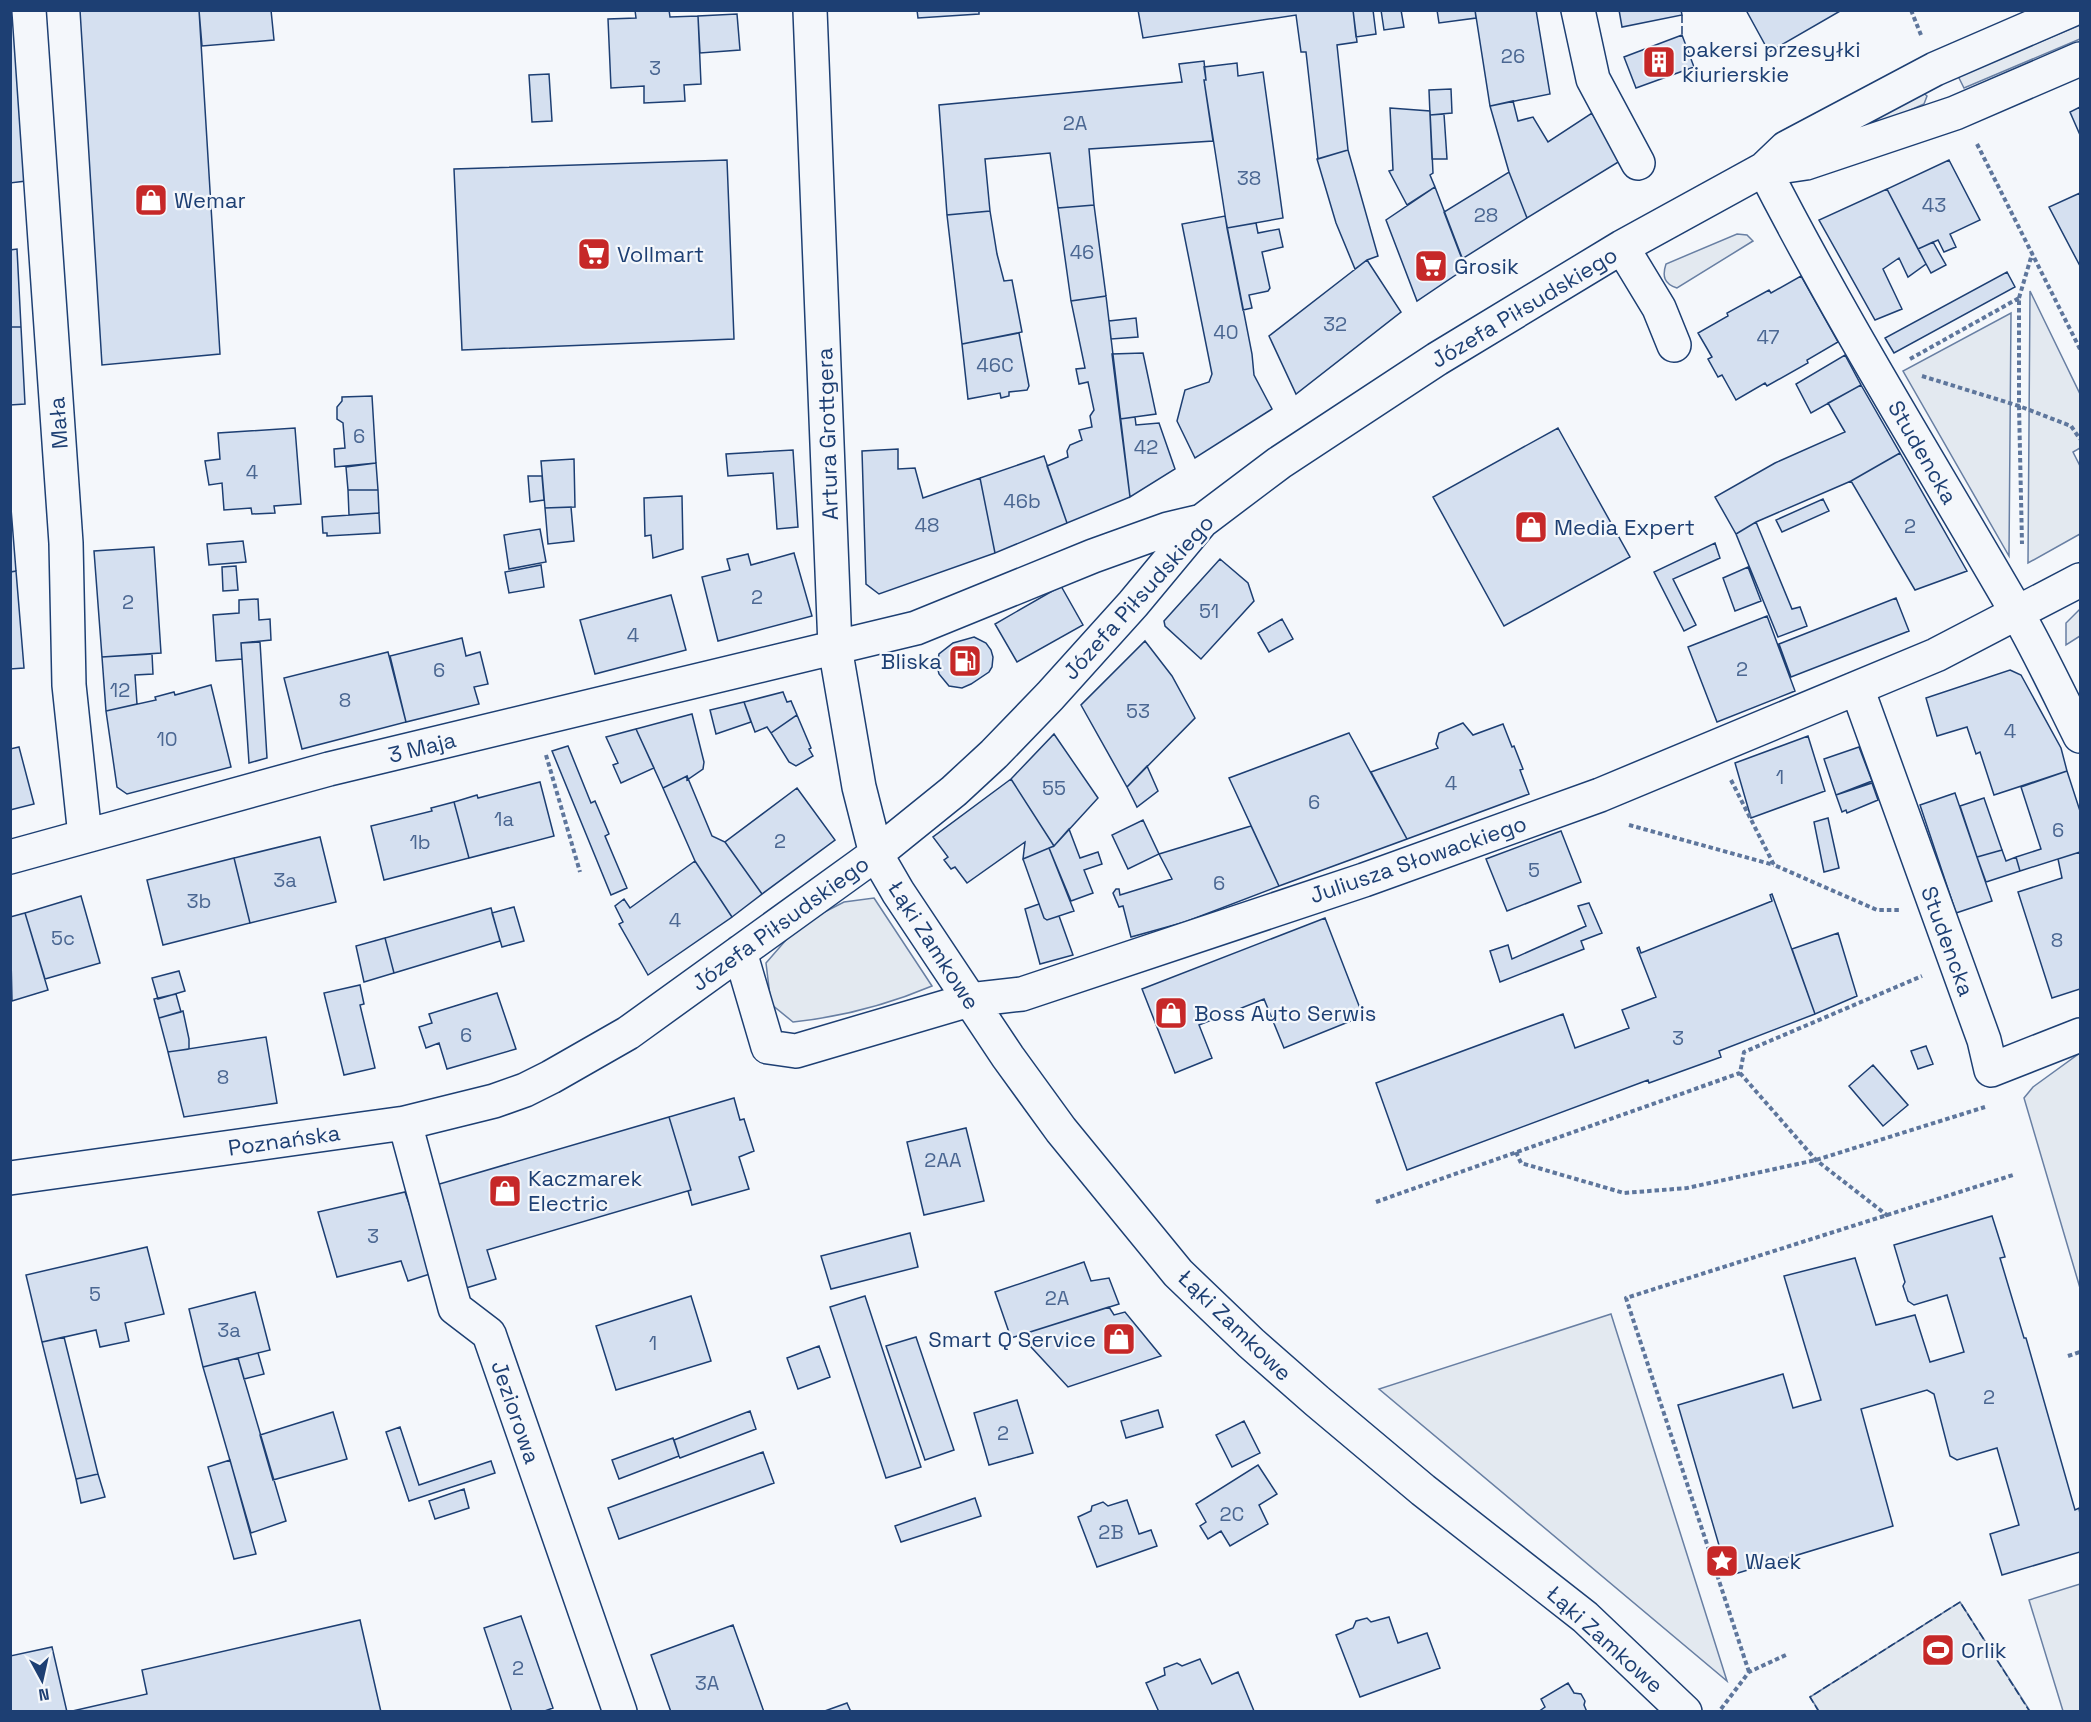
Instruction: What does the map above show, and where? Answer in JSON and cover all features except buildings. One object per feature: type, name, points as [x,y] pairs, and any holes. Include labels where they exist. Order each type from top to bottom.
[{"type":"street","name":"Mała","points":[[28,10],[66,543],[69,685],[85,836]]},
{"type":"street","name":"Artura Grottgera","points":[[810,10],[836,647],[859,787],[876,854]]},
{"type":"street","points":[[1578,10],[1593,79],[1638,163]]},
{"type":"street","name":"Józefa Piłsudskiego","points":[[551,1077],[628,1033],[876,854],[954,791],[994,754],[1050,696],[1133,604],[1202,520],[1279,463],[1437,359],[1622,247],[1764,169],[1786,148],[1935,69],[2071,10]]},
{"type":"street","name":"Józefa Piłsudskiego","points":[[1764,169],[1806,163],[1955,113],[2080,59]]},
{"type":"street","name":"Studencka","points":[[1764,169],[1793,225],[1887,371],[2080,736]]},
{"type":"street","points":[[1622,247],[1659,308],[1674,345]]},
{"type":"street","name":"3 Maja","points":[[10,857],[329,769],[916,627],[1093,556],[1168,529],[1202,520]]},
{"type":"street","name":"Juliusza Słowackiego","points":[[740,952],[768,1047],[796,1051],[969,1000],[1022,994],[1372,877],[1600,795],[1936,655],[2080,580]]},
{"type":"street","name":"Studencka","points":[[1857,688],[1984,1040],[1991,1070],[2080,1035]]},
{"type":"street","name":"Łąki Zamkowe","points":[[876,854],[898,892],[969,1000],[1061,1130],[1178,1272],[1251,1343],[1317,1401],[1423,1490],[1585,1617],[1685,1712]]},
{"type":"street","name":"Poznańska","points":[[10,1178],[405,1123],[494,1101],[551,1077]]},
{"type":"street","name":"Jeziorowa","points":[[405,1123],[455,1308],[489,1334],[620,1712]]},
{"type":"path","points":[[1911,10],[1935,69]]},
{"type":"path","points":[[1955,113],[1962,131],[1977,143],[2080,349]]},
{"type":"path","points":[[2022,556],[2019,298],[2032,254]]},
{"type":"path","points":[[1887,371],[2019,298]]},
{"type":"path","points":[[1887,371],[1928,379],[2019,406],[2071,426],[2080,439]]},
{"type":"path","points":[[535,720],[580,872]]},
{"type":"path","points":[[1715,747],[1774,865]]},
{"type":"path","points":[[1600,795],[1606,808],[1625,824],[1774,865],[1877,910],[1936,909]]},
{"type":"path","points":[[1740,1073],[1744,1052],[1955,961]]},
{"type":"path","points":[[1376,1202],[1740,1073]]},
{"type":"path","points":[[1740,1073],[1816,1160],[1888,1216]]},
{"type":"path","points":[[1516,1152],[1521,1163],[1624,1193],[1687,1188],[1816,1160],[1986,1106]]},
{"type":"path","points":[[1749,1672],[1626,1298],[2013,1175]]},
{"type":"path","points":[[2068,1356],[2080,1352]]},
{"type":"path","points":[[1719,1712],[1749,1672],[1788,1654]]},
{"type":"shaded area","points":[[2080,25],[2080,39],[1964,88],[1958,76]]},
{"type":"shaded area","points":[[1921,91],[1927,96],[1924,104],[1794,162]]},
{"type":"shaded area","points":[[1737,234],[1747,235],[1753,241],[1677,288],[1667,282],[1664,276],[1666,264]]},
{"type":"shaded area","points":[[2030,291],[2080,394],[2080,448],[2073,452],[2080,466],[2080,534],[2028,563]]},
{"type":"shaded area","points":[[2011,313],[2009,556],[1903,371]]},
{"type":"shaded area","points":[[2080,609],[2080,636],[2066,645],[2066,623]]},
{"type":"shaded area","points":[[874,898],[932,986],[864,1009],[793,1022],[771,1004],[766,963],[799,925],[844,902]]},
{"type":"shaded area","points":[[2080,1053],[2080,1288],[2024,1098],[2033,1087]]},
{"type":"shaded area","points":[[1611,1314],[1727,1681],[1379,1389]]},
{"type":"shaded area","points":[[2080,1584],[2080,1711],[2063,1711],[2029,1600]]},
{"type":"shaded area","name":"Orlik","points":[[1960,1602],[2030,1711],[1819,1711],[1810,1697]]},
{"type":"fence","points":[[1682,15],[1682,35]]},
{"type":"fence","points":[[1819,1712],[1810,1697],[1960,1602],[2030,1712]]},
{"type":"place","name":"pakersi przesyłki kiurierskie","points":[[1659,62]]},
{"type":"place","name":"Wemar","points":[[151,200]]},
{"type":"place","name":"Vollmart","points":[[594,254]]},
{"type":"place","name":"Grosik","points":[[1431,266]]},
{"type":"place","name":"Media Expert","points":[[1531,527]]},
{"type":"place","name":"Bliska","points":[[965,661]]},
{"type":"place","name":"Boss Auto Serwis","points":[[1171,1013]]},
{"type":"place","name":"Kaczmarek Electric","points":[[505,1191]]},
{"type":"place","name":"Smart Q Service","points":[[1119,1339]]},
{"type":"place","name":"Waek","points":[[1722,1561]]},
{"type":"place","name":"Orlik","points":[[1938,1650]]}]
